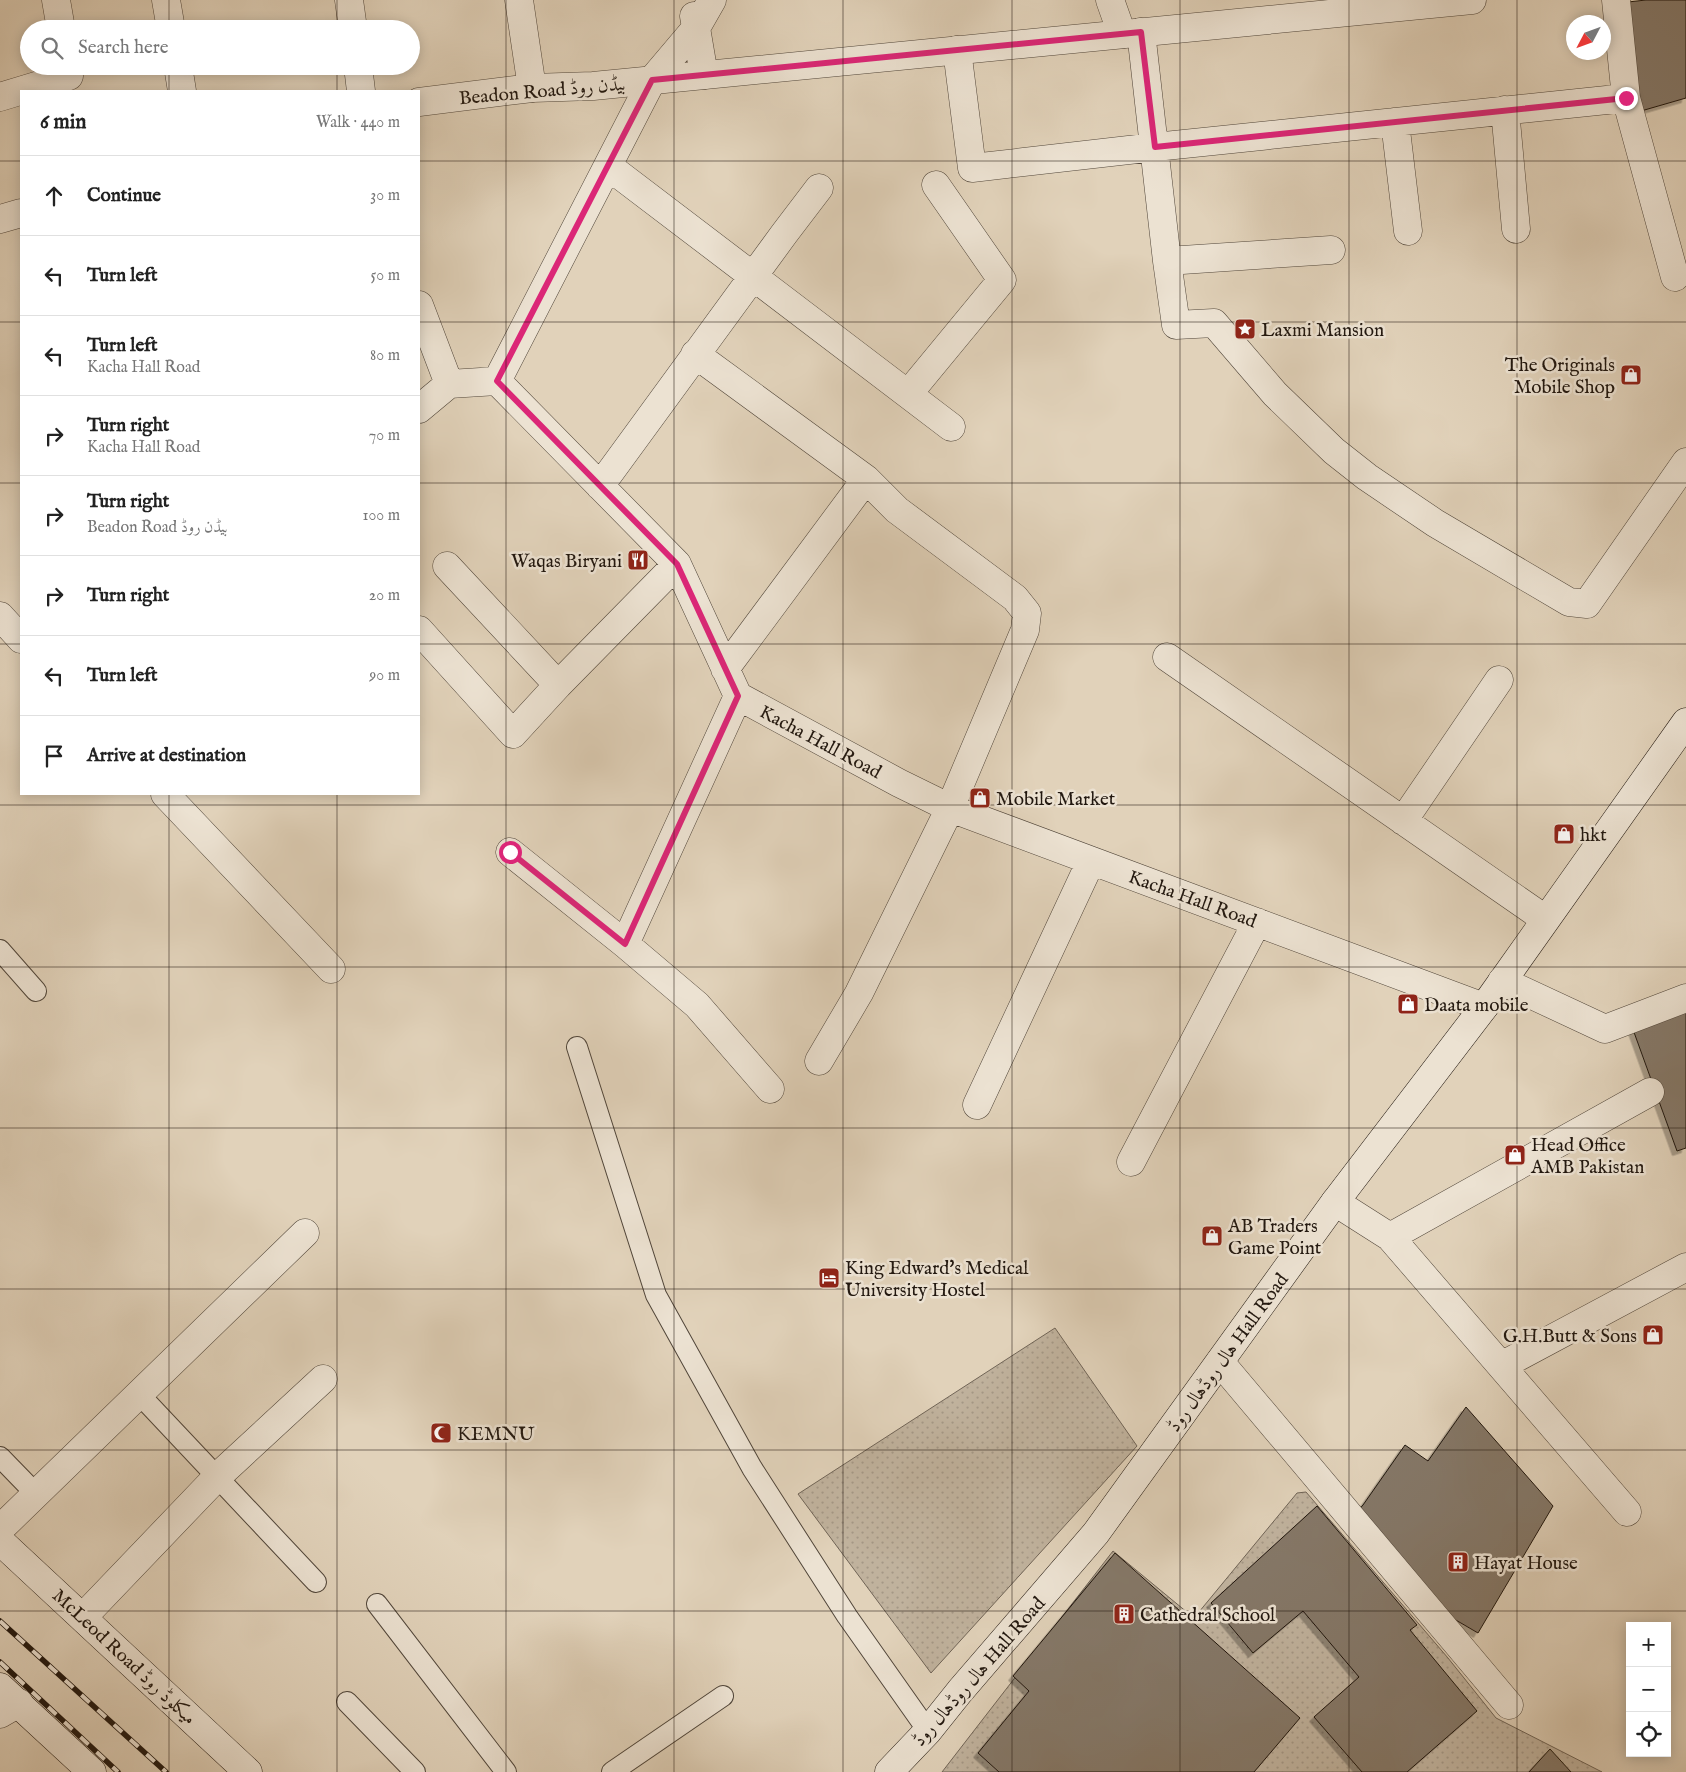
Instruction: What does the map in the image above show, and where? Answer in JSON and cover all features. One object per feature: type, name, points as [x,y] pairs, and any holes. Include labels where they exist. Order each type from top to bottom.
[{"type":"street","points":[[56,0],[59,20]]},
{"type":"street","points":[[166,0],[169,20]]},
{"type":"street","points":[[349,0],[352,20]]},
{"type":"street","points":[[519,0],[532,88]]},
{"type":"street","points":[[691,0],[704,75]]},
{"type":"street","points":[[420,408],[449,384],[497,381],[652,80],[696,28],[712,0]]},
{"type":"street","points":[[1110,0],[1132,33],[1155,147],[1176,325],[1214,322],[1275,394],[1334,451],[1367,477],[1435,523],[1569,602],[1587,604],[1686,462]]},
{"type":"street","name":"Beadon Road بیڈن روڈ","points":[[420,102],[532,88],[593,86],[1132,33],[1344,6],[1472,0]]},
{"type":"street","points":[[1616,0],[1626,98],[1675,277]]},
{"type":"street","points":[[957,50],[972,168],[1626,98]]},
{"type":"street","points":[[179,75],[182,90]]},
{"type":"street","points":[[359,75],[361,90]]},
{"type":"street","points":[[26,90],[70,78]]},
{"type":"street","points":[[0,97],[20,92]]},
{"type":"street","points":[[1505,110],[1516,229]]},
{"type":"street","points":[[1395,122],[1408,231]]},
{"type":"street","points":[[608,166],[951,427]]},
{"type":"street","points":[[908,394],[1002,280],[936,185]]},
{"type":"street","points":[[600,486],[695,354],[820,188]]},
{"type":"street","points":[[0,219],[20,213]]},
{"type":"street","points":[[1167,261],[1331,250]]},
{"type":"street","points":[[420,308],[449,384]]},
{"type":"street","points":[[695,354],[866,479],[897,510],[1015,598],[1027,613],[1025,630],[950,808],[859,993],[819,1060]]},
{"type":"street","name":"Kacha Hall Road","points":[[497,381],[677,564],[738,696],[899,783],[950,808],[1484,1007]]},
{"type":"street","points":[[725,668],[866,479]]},
{"type":"street","points":[[420,631],[513,734],[558,685],[677,564]]},
{"type":"street","points":[[447,566],[558,685]]},
{"type":"street","points":[[0,616],[20,638]]},
{"type":"street","points":[[1167,657],[1545,919]]},
{"type":"street","points":[[1403,821],[1500,680]]},
{"type":"street","points":[[625,944],[738,696]]},
{"type":"street","name":"ہال روڈہال روڈ Hall Road","points":[[889,1772],[928,1731],[1096,1533],[1335,1202],[1484,1007],[1686,722]]},
{"type":"street","points":[[166,795],[331,969]]},
{"type":"street","points":[[510,852],[625,944],[697,1005],[770,1089]]},
{"type":"street","points":[[977,1106],[1091,860]]},
{"type":"street","points":[[1131,1162],[1257,922]]},
{"type":"street","points":[[1502,981],[1605,1030],[1686,998]]},
{"type":"street","points":[[1390,1237],[1650,1092]]},
{"type":"street","points":[[1335,1202],[1390,1237],[1627,1512]]},
{"type":"street","points":[[0,1529],[305,1233]]},
{"type":"street","points":[[1501,1366],[1686,1267]]},
{"type":"street","points":[[1220,1362],[1509,1705]]},
{"type":"street","points":[[83,1617],[217,1477],[323,1378]]},
{"type":"street","name":"McLeod Road میکلوڈ روڈ","points":[[0,1541],[248,1772]]},
{"type":"street","points":[[6,1702],[92,1772]]},
{"type":"lane","points":[[0,950],[36,991]]},
{"type":"lane","points":[[577,1047],[656,1295],[752,1468],[847,1616],[928,1731]]},
{"type":"lane","points":[[139,1394],[316,1582]]},
{"type":"lane","points":[[0,1457],[36,1494]]},
{"type":"lane","points":[[378,1604],[506,1772]]},
{"type":"lane","points":[[612,1772],[723,1696]]},
{"type":"lane","points":[[347,1702],[415,1772]]},
{"type":"shaded area","points":[[1055,1328],[1137,1446],[931,1673],[798,1494]]},
{"type":"shaded area","points":[[1306,1492],[1448,1658],[1496,1718],[1602,1772],[942,1772],[1113,1551],[1194,1618],[1297,1493]]},
{"type":"building","points":[[1646,0],[1686,0],[1686,98],[1641,111],[1619,3]]},
{"type":"building","points":[[1686,1003],[1686,1148],[1677,1151],[1631,1024]]},
{"type":"building","name":"Hayat House","points":[[1466,1407],[1553,1506],[1478,1633],[1437,1609],[1355,1514],[1405,1445],[1428,1461]]},
{"type":"building","points":[[1317,1506],[1417,1625],[1410,1630],[1477,1711],[1407,1772],[1362,1772],[1314,1717],[1359,1677],[1303,1611],[1253,1653],[1211,1603]]},
{"type":"building","name":"Cathedral School","points":[[1115,1553],[1300,1718],[1254,1772],[999,1772],[978,1753],[1029,1691],[1013,1676]]},
{"type":"building","points":[[1550,1749],[1571,1772],[1529,1772]]},
{"type":"railway","points":[[0,1621],[166,1772]]},
{"type":"railway","points":[[0,1662],[118,1772]]},
{"type":"place","name":"Laxmi Mansion","points":[[1245,329]]},
{"type":"place","name":"The Originals Mobile Shop","points":[[1631,375]]},
{"type":"place","name":"Waqas Biryani","points":[[638,560]]},
{"type":"place","name":"Mobile Market","points":[[980,798]]},
{"type":"place","name":"hkt","points":[[1564,834]]},
{"type":"place","name":"Daata mobile","points":[[1408,1004]]},
{"type":"place","name":"Head Office AMB Pakistan","points":[[1515,1155]]},
{"type":"place","name":"AB Traders Game Point","points":[[1212,1236]]},
{"type":"place","name":"King Edward's Medical University Hostel","points":[[829,1278]]},
{"type":"place","name":"G.H.Butt & Sons","points":[[1653,1335]]},
{"type":"place","name":"KEMNU","points":[[441,1433]]},
{"type":"place","name":"Hayat House","points":[[1458,1562]]},
{"type":"place","name":"Cathedral School","points":[[1124,1614]]},
{"type":"route","points":[[510,852],[625,944],[738,696],[677,564],[497,381],[652,80],[1141,32],[1155,147],[1626,98]]}]
